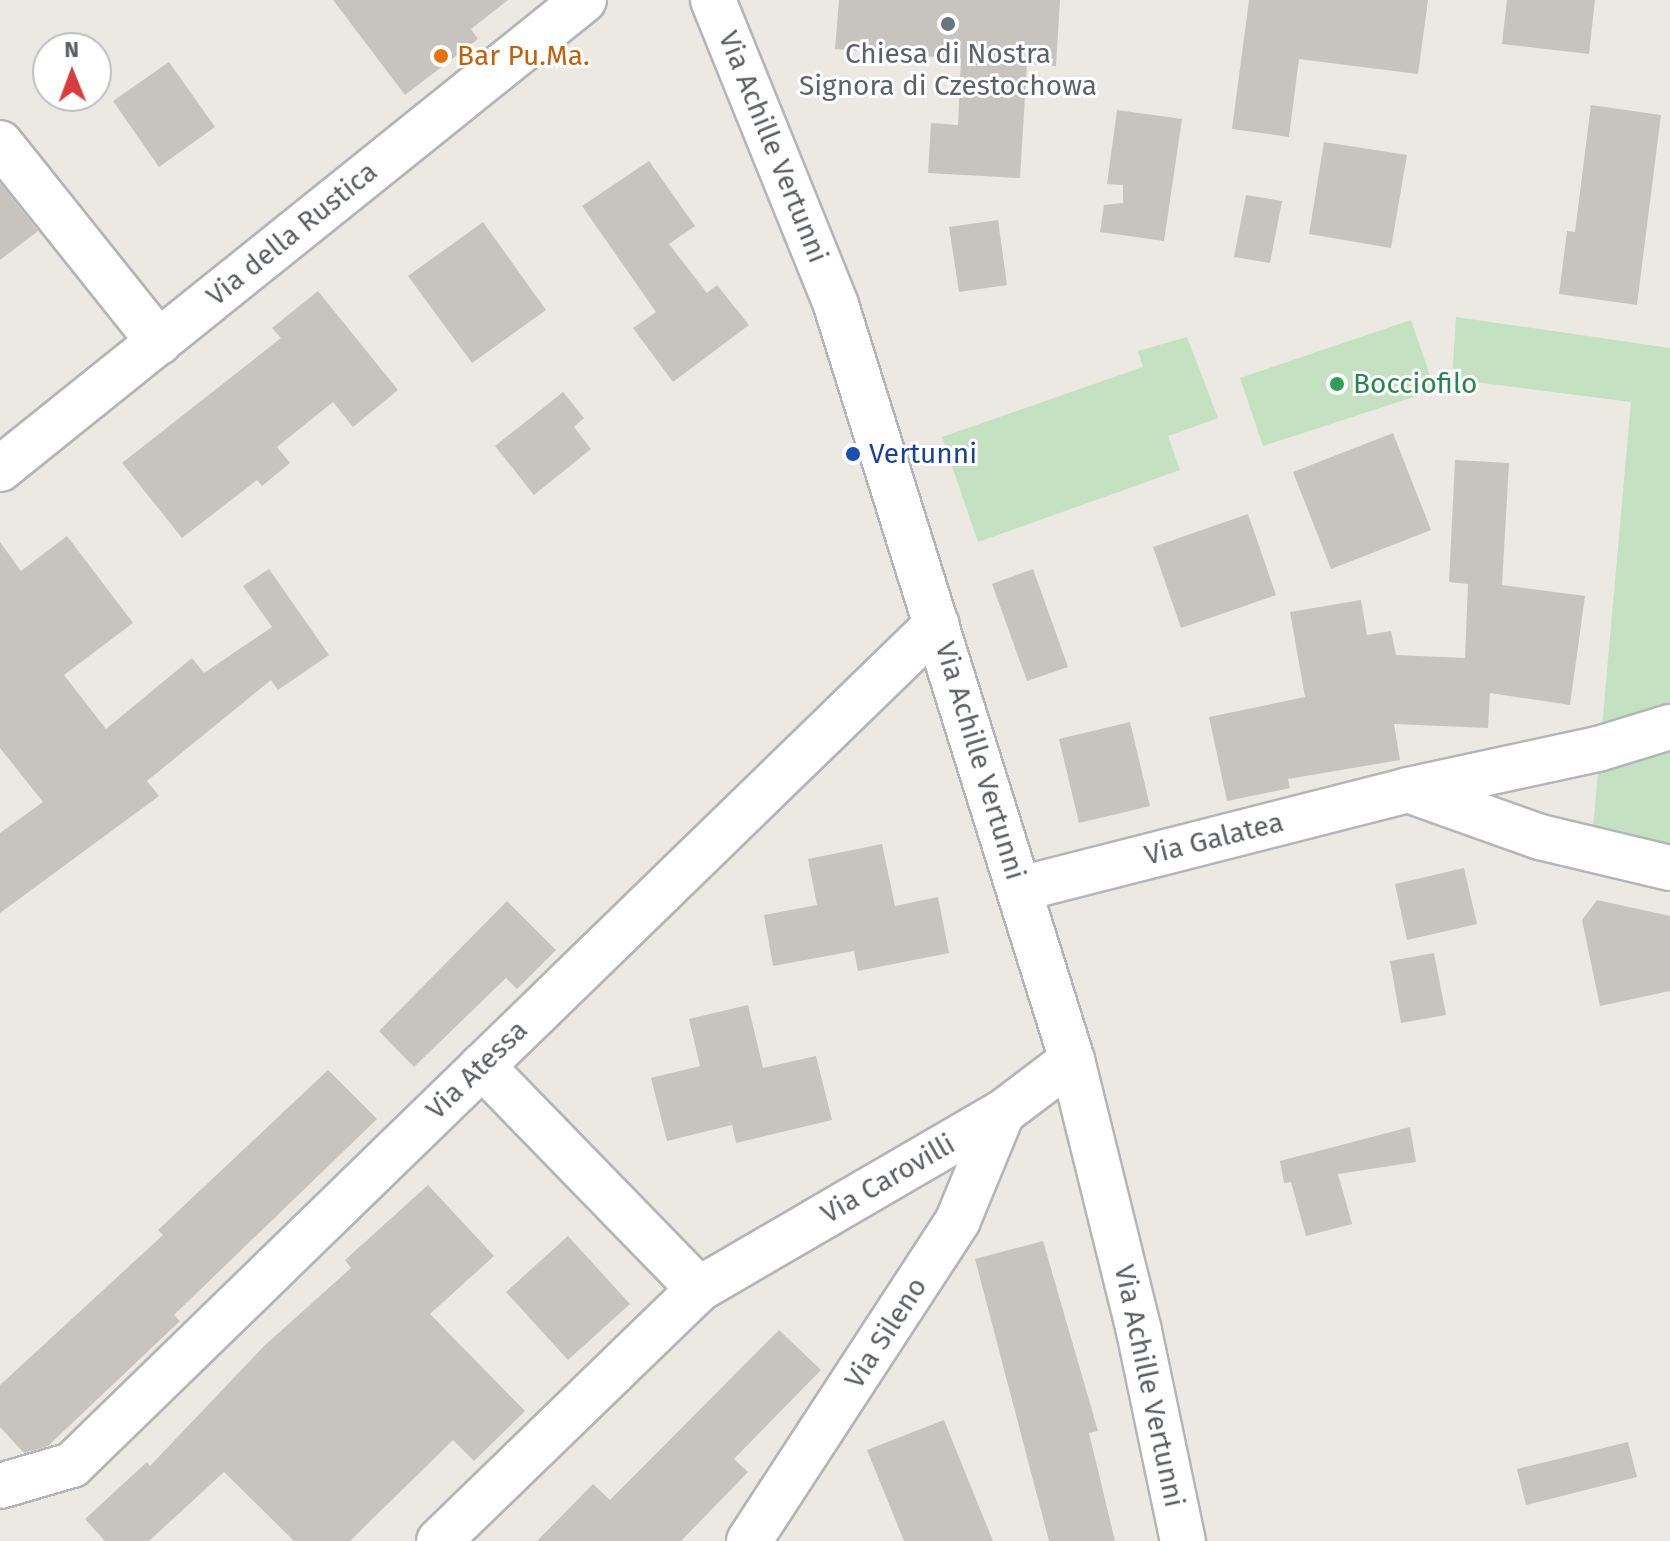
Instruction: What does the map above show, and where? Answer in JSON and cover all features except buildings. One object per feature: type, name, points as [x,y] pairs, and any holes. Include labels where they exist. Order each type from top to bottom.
[{"type":"street","name":"Via della Rustica","points":[[0,469],[584,0]]},
{"type":"street","name":"Via Achille Vertunni","points":[[713,0],[836,305],[1020,889],[1072,1060],[1139,1331],[1183,1541]]},
{"type":"street","points":[[0,143],[159,342]]},
{"type":"street","name":"Via Atessa","points":[[0,1486],[72,1465],[937,624]]},
{"type":"street","name":"Via Galatea","points":[[1020,889],[1408,790],[1598,749],[1670,727]]},
{"type":"street","points":[[1408,790],[1540,837],[1670,868]]},
{"type":"street","name":"Via Carovilli","points":[[439,1541],[699,1289],[1002,1113],[1072,1060]]},
{"type":"street","points":[[482,1066],[699,1289]]},
{"type":"street","name":"Via Sileno","points":[[749,1541],[958,1220],[1002,1113]]},
{"type":"green space","points":[[1456,317],[1670,348],[1670,845],[1593,828],[1631,402],[1452,379]]},
{"type":"green space","name":"Bocciofilo","points":[[1411,320],[1435,390],[1263,446],[1240,378]]},
{"type":"green space","points":[[1187,337],[1218,418],[1168,436],[1180,470],[978,542],[942,437],[1143,367],[1138,351]]},
{"type":"place","name":"Chiesa di Nostra Signora di Czestochowa","points":[[948,24]]},
{"type":"place","name":"Bar Pu.Ma.","points":[[441,56]]},
{"type":"place","name":"Bocciofilo","points":[[1337,384]]},
{"type":"place","name":"Vertunni","points":[[853,454]]}]
